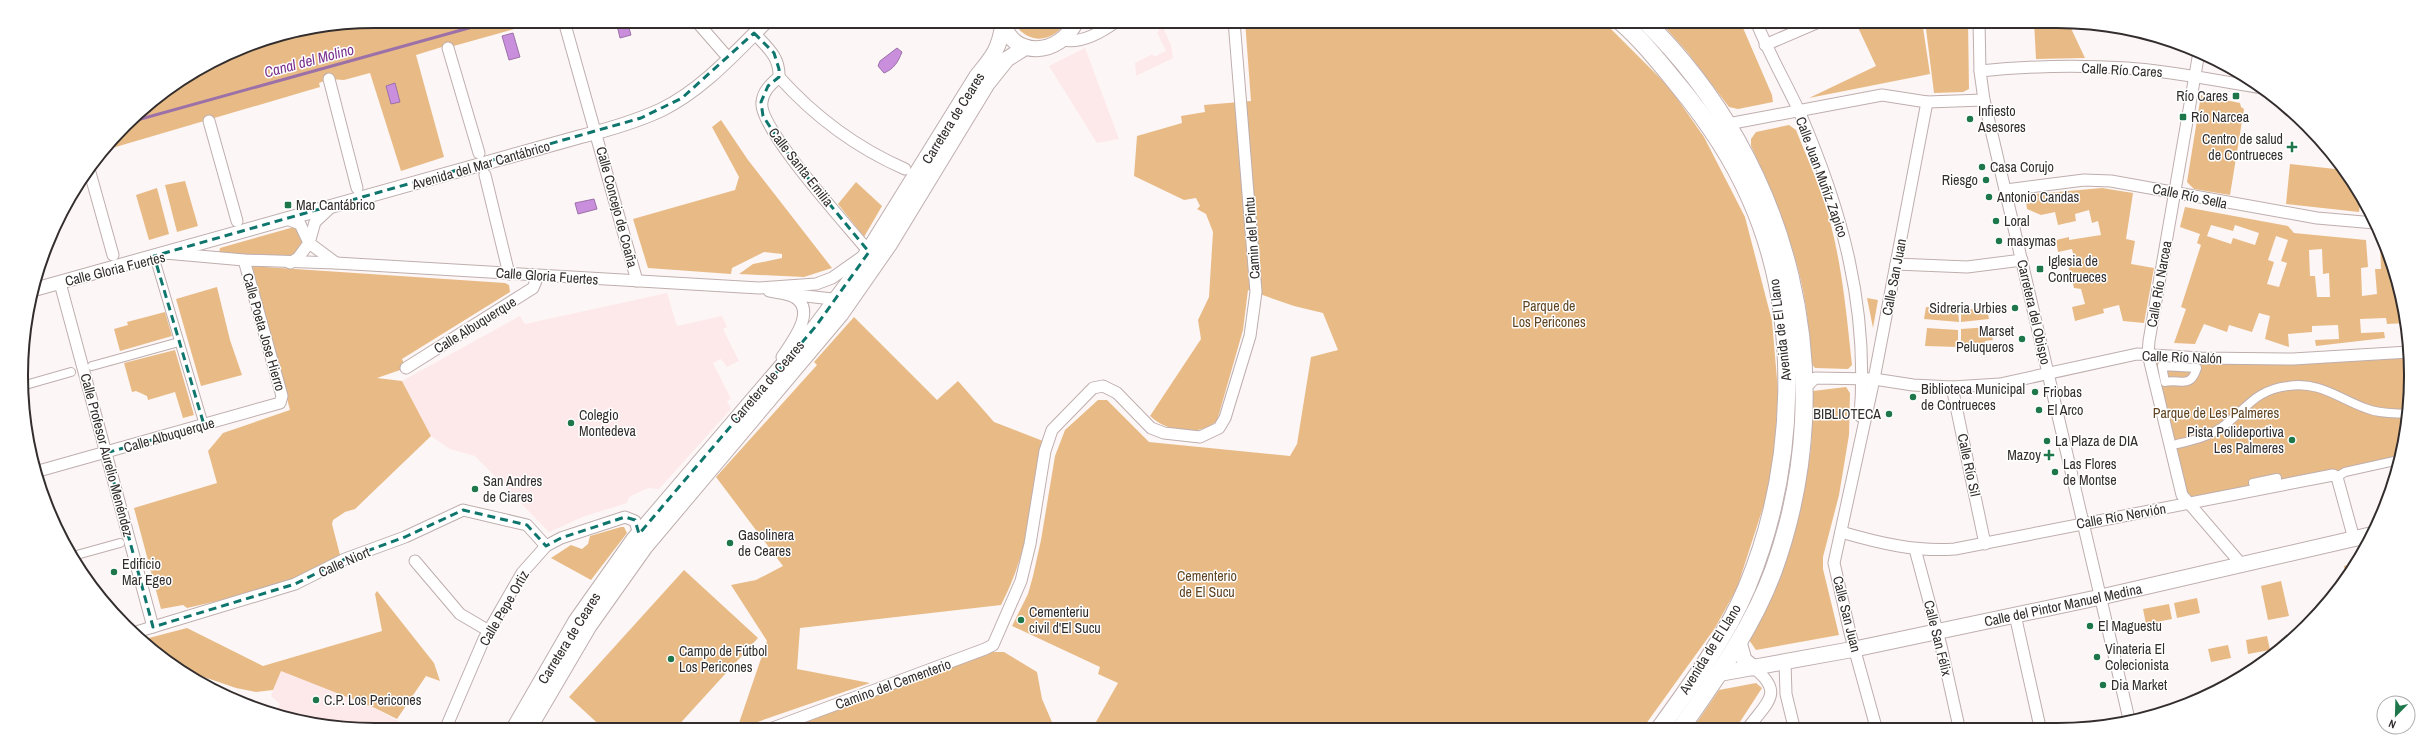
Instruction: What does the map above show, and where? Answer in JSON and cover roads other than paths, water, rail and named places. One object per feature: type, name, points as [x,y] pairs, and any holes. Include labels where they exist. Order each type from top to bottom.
[{"type":"main road","name":"Carretera de Ceares","points":[[517,723],[576,621],[639,534],[835,300],[869,252],[977,76],[994,55],[1000,44],[1002,28]]},
{"type":"main road","points":[[1007,28],[1017,42],[1026,47],[1046,48],[1063,40],[1072,28]]},
{"type":"main road","name":"Avenida de El Llano","points":[[1627,28],[1651,52],[1718,137],[1750,198],[1763,233],[1778,290],[1787,375],[1785,435],[1778,487],[1767,532],[1746,588],[1720,639],[1663,723]]},
{"type":"main road","name":"Avenida de El Llano","points":[[1651,28],[1698,80],[1728,124],[1750,162],[1778,229],[1792,278],[1801,328],[1807,381],[1802,440],[1788,524],[1773,570],[1739,642],[1720,673],[1685,723]]},
{"type":"main road","name":"Carretera de Ceares","points":[[532,723],[589,626],[645,547],[826,334],[854,297],[889,244],[987,84],[1007,59],[1026,47]]},
{"type":"main road","name":"Calle del Pintor Manuel Medina","points":[[1687,687],[1697,680],[1720,673],[1855,649],[2101,598],[2364,537]]},
{"type":"main road","points":[[1739,642],[1744,660],[1754,668]]},
{"type":"street","name":"Calle Concejo de Coaña","points":[[566,28],[597,132],[637,282]]},
{"type":"street","points":[[702,28],[724,53]]},
{"type":"street","name":"Avenida del Mar Cantábrico","points":[[160,255],[597,132],[641,118],[682,98],[706,79],[760,28]]},
{"type":"street","points":[[1063,40],[1074,42],[1107,28]]},
{"type":"street","name":"Camin del Pintu","points":[[993,644],[1021,581],[1030,544],[1045,451],[1052,430],[1093,388],[1102,386],[1117,393],[1151,428],[1164,433],[1200,437],[1219,428],[1224,418],[1250,336],[1256,292],[1235,28]]},
{"type":"street","name":"Calle Juan Muñíz Zapico","points":[[1759,28],[1765,45],[1798,111],[1840,220],[1853,272],[1861,342],[1862,379]]},
{"type":"street","points":[[1765,45],[1805,28]]},
{"type":"street","name":"Carretera del Obispo","points":[[1979,28],[1980,71],[1984,100],[2128,715]]},
{"type":"street","points":[[754,34],[774,53],[779,69],[779,77],[793,93],[849,139],[882,159],[905,169]]},
{"type":"street","points":[[448,48],[479,153]]},
{"type":"street","name":"Calle Río Narcea","points":[[2198,58],[2148,354],[2182,495],[2187,503],[2242,566]]},
{"type":"street","name":"Calle Río Cares","points":[[1980,71],[2072,67],[2127,68],[2196,76],[2247,85]]},
{"type":"street","name":"Calle Santa Emilia","points":[[779,77],[768,86],[762,102],[763,116],[785,150],[869,252]]},
{"type":"street","points":[[329,79],[357,188]]},
{"type":"street","points":[[1728,124],[1882,94],[1927,102],[1984,100]]},
{"type":"street","name":"Calle San Juan","points":[[1875,723],[1834,563],[1874,379],[1927,102]]},
{"type":"street","points":[[209,121],[237,221]]},
{"type":"street","points":[[485,175],[509,274]]},
{"type":"street","points":[[90,177],[114,254]]},
{"type":"street","name":"Calle Río Sella","points":[[2006,190],[2084,180],[2140,186],[2175,194],[2317,218],[2368,222]]},
{"type":"street","points":[[290,263],[298,258],[309,243],[315,222],[331,207]]},
{"type":"street","points":[[287,219],[300,224],[309,243],[336,263]]},
{"type":"street","name":"Calle Gloria Fuertes","points":[[40,288],[160,255],[290,263],[336,263],[637,282],[759,288],[816,284],[832,278],[869,252]]},
{"type":"street","points":[[160,255],[179,342],[204,425]]},
{"type":"street","name":"Calle Poeta Jose Hierro","points":[[244,260],[282,396],[280,403]]},
{"type":"street","points":[[1896,264],[1967,268],[2022,260]]},
{"type":"street","name":"Calle Albuquerque","points":[[406,368],[533,288],[538,276]]},
{"type":"street","name":"Calle Profesor Aurelio Menéndez","points":[[60,283],[153,627]]},
{"type":"street","name":"Calle Gloria Fuertes","points":[[759,288],[788,294],[835,300],[845,300],[854,297]]},
{"type":"street","points":[[765,385],[801,328],[803,313],[801,305],[795,298],[788,294]]},
{"type":"street","points":[[92,366],[179,342]]},
{"type":"street","points":[[1861,342],[1867,349],[1880,347]]},
{"type":"street","name":"Calle Río Nalón","points":[[1787,375],[1807,381],[1874,379],[1913,385],[1952,387],[2000,384],[2137,354],[2201,358],[2292,359],[2403,352]]},
{"type":"street","points":[[28,384],[71,372]]},
{"type":"street","name":"Calle San Juan","points":[[1857,453],[1862,379]]},
{"type":"street","points":[[2177,444],[2211,434],[2224,426],[2250,401],[2268,391],[2287,386],[2307,385],[2322,388],[2366,409],[2380,413],[2402,414]]},
{"type":"street","name":"Calle Río Sil","points":[[1952,387],[1985,544]]},
{"type":"street","name":"Calle Albuquerque","points":[[42,471],[280,403]]},
{"type":"street","points":[[2354,539],[2337,477],[2345,472],[2393,461]]},
{"type":"street","name":"Calle Río Nervión","points":[[1841,532],[1878,543],[1915,549],[1929,551],[1955,549],[2187,503],[2202,502],[2333,475],[2337,477]]},
{"type":"street","points":[[2253,483],[2277,478]]},
{"type":"street","name":"Calle Niort","points":[[140,631],[295,584],[345,559],[405,537],[464,510],[527,525],[546,546]]},
{"type":"street","name":"Calle Pepe Ortiz","points":[[448,723],[489,631],[522,573],[546,546],[561,538],[625,517],[635,521],[639,534]]},
{"type":"street","points":[[78,555],[120,543]]},
{"type":"street","name":"Calle San Félix","points":[[1915,549],[1937,632],[1957,723]]},
{"type":"street","points":[[415,561],[460,614],[489,631]]},
{"type":"street","points":[[2014,615],[2039,723]]},
{"type":"street","name":"Camino del Cementerio","points":[[786,723],[978,652],[993,644]]},
{"type":"street","points":[[1785,662],[1786,694],[1793,723]]},
{"type":"street","points":[[1754,668],[1767,678],[1772,689],[1771,696]]},
{"type":"street","points":[[1752,723],[1771,696],[1779,691],[1786,694]]},
{"type":"waterway","name":"Canal del Molino","points":[[141,119],[469,28]]},
{"type":"place","name":"Río Cares","points":[[2236,96]]},
{"type":"place","name":"Río Narcea","points":[[2183,117]]},
{"type":"place","name":"Infiesto Asesores","points":[[1970,119]]},
{"type":"place","name":"Centro de salud de Contrueces","points":[[2292,147]]},
{"type":"place","name":"Casa Corujo","points":[[1982,167]]},
{"type":"place","name":"Riesgo","points":[[1986,180]]},
{"type":"place","name":"Antonio Candas","points":[[1989,197]]},
{"type":"place","name":"Mar Cantábrico","points":[[288,205]]},
{"type":"place","name":"Loral","points":[[1996,221]]},
{"type":"place","name":"masymas","points":[[1999,241]]},
{"type":"place","name":"Iglesia de Contrueces","points":[[2040,269]]},
{"type":"place","name":"Sidreria Urbies","points":[[2015,308]]},
{"type":"place","name":"Marset Peluqueros","points":[[2022,339]]},
{"type":"place","name":"Friobas","points":[[2035,392]]},
{"type":"place","name":"Biblioteca Municipal de Contrueces","points":[[1913,397]]},
{"type":"place","name":"El Arco","points":[[2039,410]]},
{"type":"place","name":"BIBLIOTECA","points":[[1889,414]]},
{"type":"place","name":"Colegio Montedeva","points":[[571,423]]},
{"type":"place","name":"Pista Polideportiva Les Palmeres","points":[[2292,440]]},
{"type":"place","name":"La Plaza de DIA","points":[[2047,441]]},
{"type":"place","name":"Mazoy","points":[[2049,455]]},
{"type":"place","name":"Las Flores de Montse","points":[[2055,472]]},
{"type":"place","name":"San Andres de Ciares","points":[[475,489]]},
{"type":"place","name":"Gasolinera de Ceares","points":[[730,543]]},
{"type":"place","name":"Edificio Mar Egeo","points":[[114,572]]},
{"type":"place","name":"Cementeriu civil d'El Sucu","points":[[1021,620]]},
{"type":"place","name":"El Maguestu","points":[[2090,626]]},
{"type":"place","name":"Vinateria El Colecionista","points":[[2097,657]]},
{"type":"place","name":"Campo de Fútbol Los Pericones","points":[[671,659]]},
{"type":"place","name":"Dia Market","points":[[2103,685]]},
{"type":"place","name":"C.P. Los Pericones","points":[[316,700]]},
{"type":"park label","name":"Parque de Los Pericones","points":[[1549,314]]},
{"type":"park label","name":"Parque de Les Palmeres","points":[[2216,413]]},
{"type":"park label","name":"Cementerio de El Sucu","points":[[1207,584]]}]
